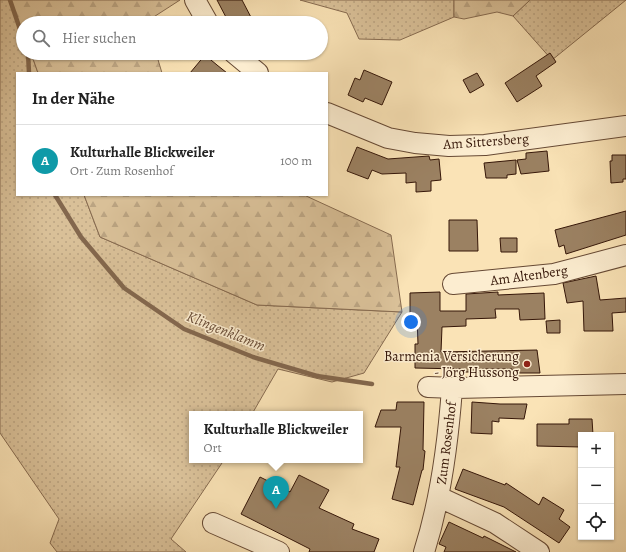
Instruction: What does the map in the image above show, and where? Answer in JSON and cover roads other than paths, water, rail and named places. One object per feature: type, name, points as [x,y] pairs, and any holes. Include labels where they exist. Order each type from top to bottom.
[{"type":"street","points":[[195,0],[204,16]]},
{"type":"street","points":[[242,60],[257,72]]},
{"type":"street","name":"Am Sittersberg","points":[[328,113],[388,138],[416,143],[449,146],[485,145],[626,126]]},
{"type":"street","name":"Am Altenberg","points":[[453,284],[554,274],[626,255]]},
{"type":"street","name":"Zum Rosenhof","points":[[428,387],[452,388],[626,384]]},
{"type":"street","name":"Zum Rosenhof","points":[[424,552],[439,497],[450,428],[452,388]]},
{"type":"street","name":"Zum Rosenhof","points":[[439,497],[495,523],[539,552]]},
{"type":"street","points":[[213,523],[279,552]]},
{"type":"waterway","name":"Klingenklamm","points":[[10,0],[16,18]]},
{"type":"waterway","name":"Klingenklamm","points":[[28,60],[29,72]]},
{"type":"waterway","name":"Klingenklamm","points":[[56,196],[81,237],[124,288],[184,329],[253,357],[317,376],[372,384]]},
{"type":"place","name":"Barmenia Versicherung - Jörg Hussong","points":[[527,364]]},
{"type":"place","name":"Kulturhalle Blickweiler","points":[[276,509]]}]
